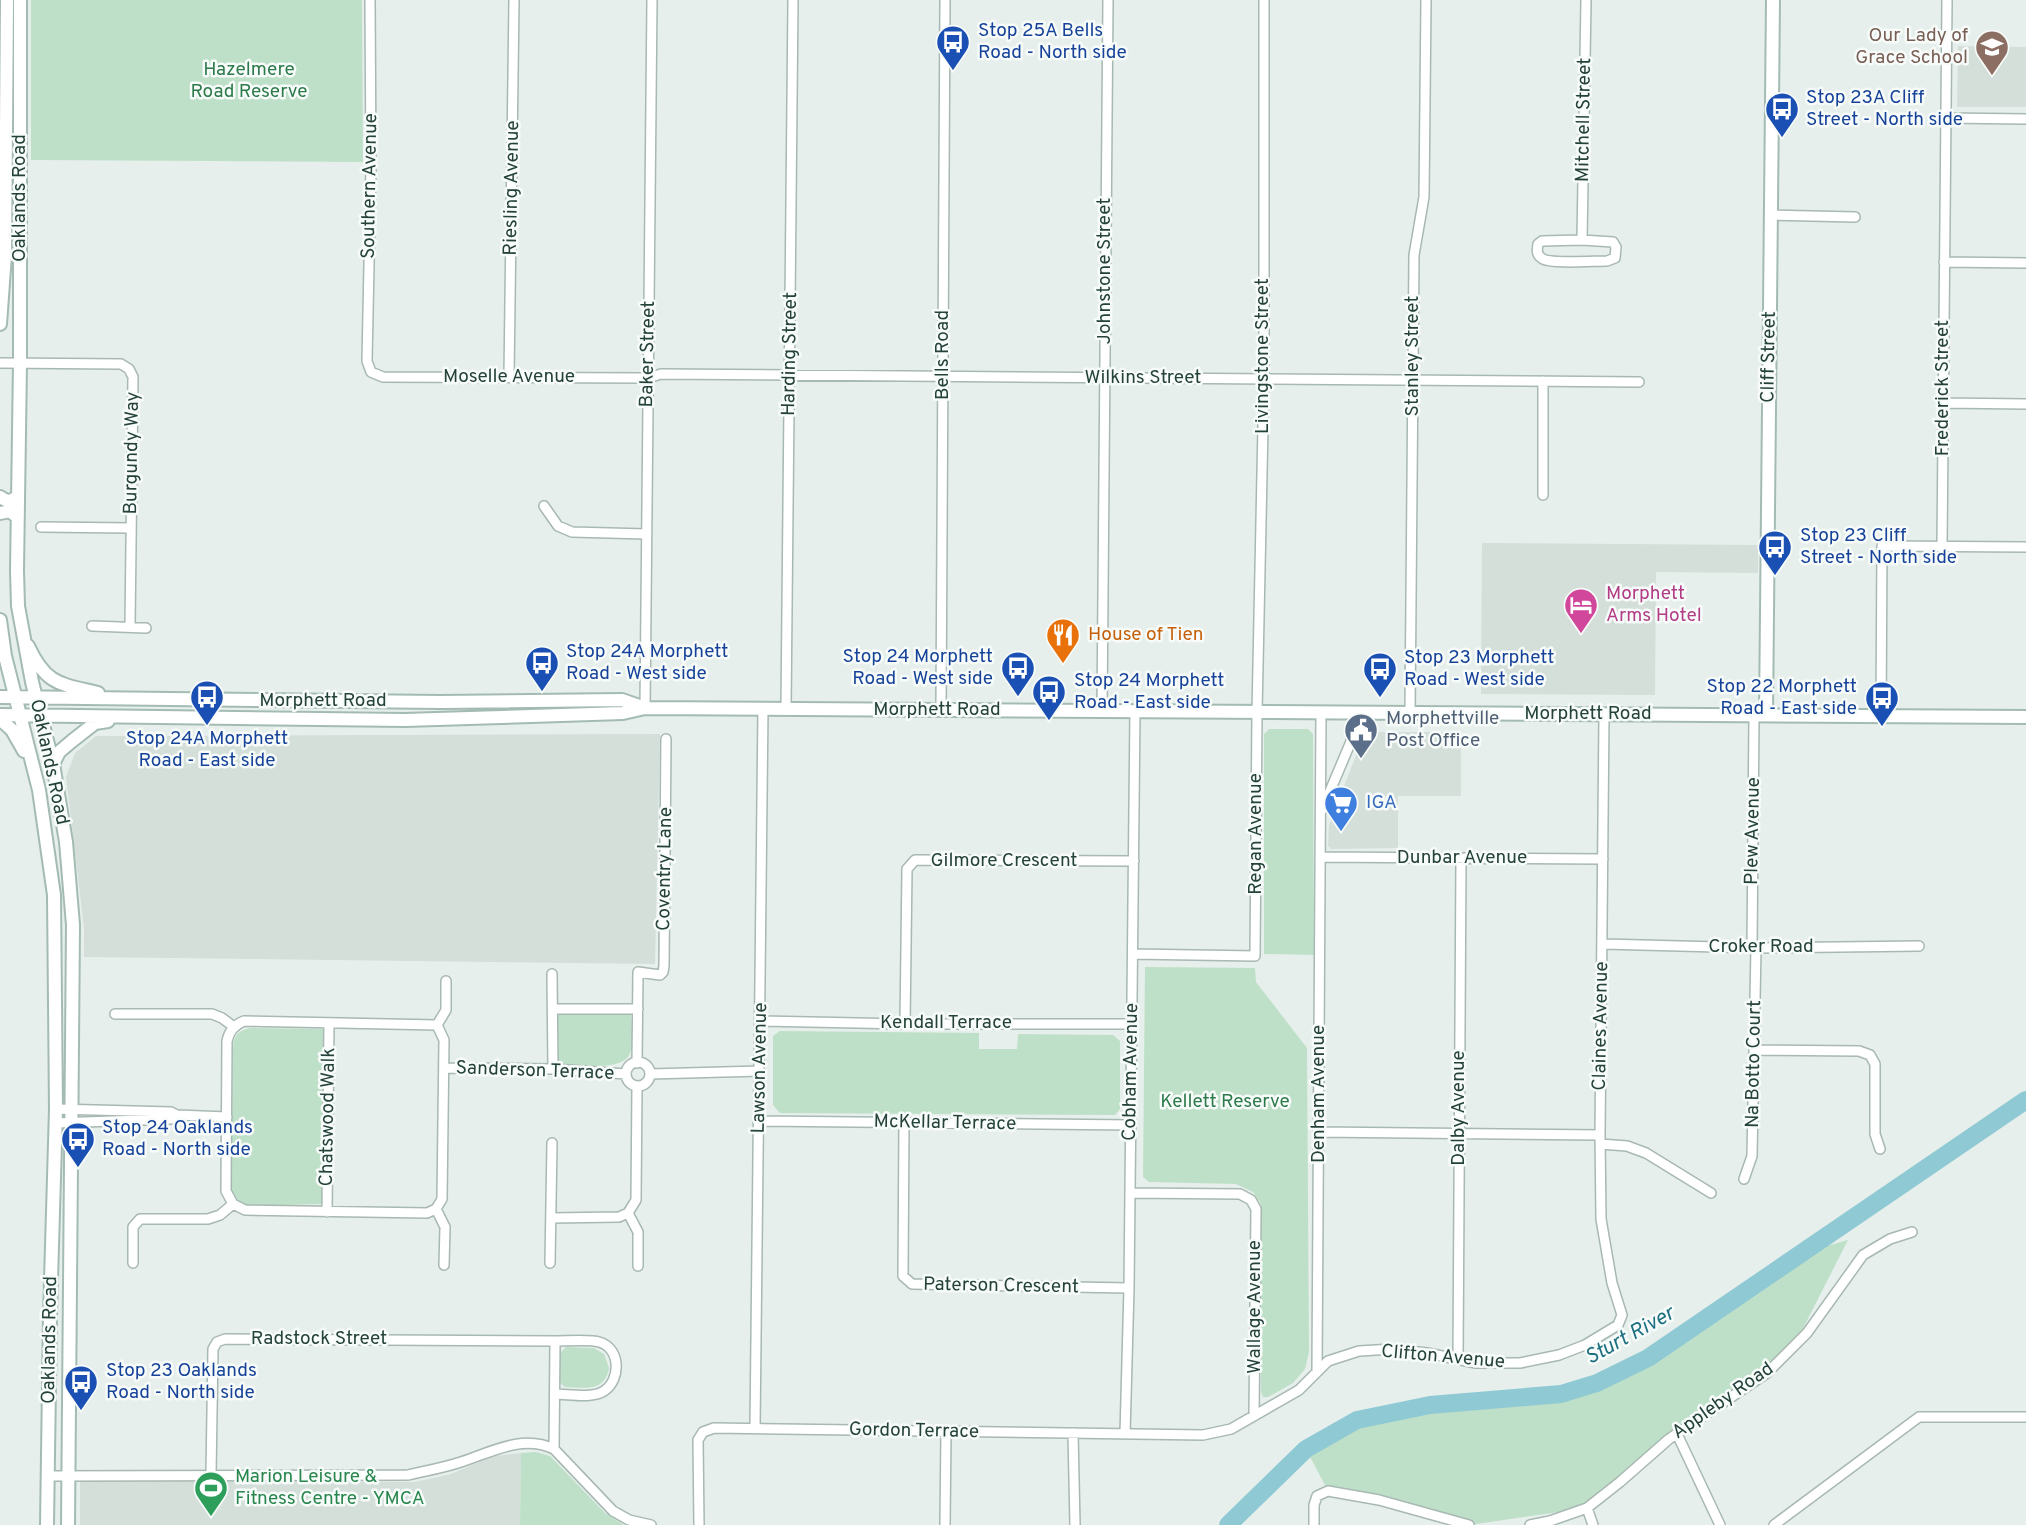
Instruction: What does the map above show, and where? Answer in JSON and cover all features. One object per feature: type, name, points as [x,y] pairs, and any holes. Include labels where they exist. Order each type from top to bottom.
[{"type":"main road","name":"Oaklands Road","points":[[0,324],[6,0]]},
{"type":"main road","name":"Oaklands Road","points":[[20,0],[17,571],[21,630],[53,764],[66,842],[73,925],[68,1525]]},
{"type":"main road","name":"Cliff Street","points":[[1760,715],[1773,0]]},
{"type":"main road","points":[[0,497],[9,501],[18,496]]},
{"type":"main road","points":[[0,513],[10,511],[18,517]]},
{"type":"main road","name":"Oaklands Road","points":[[0,620],[5,656],[44,817],[54,895],[55,1123],[47,1525]]},
{"type":"main road","points":[[21,630],[47,677],[62,685],[123,699]]},
{"type":"main road","name":"Oaklands Road","points":[[0,679],[5,656]]},
{"type":"main road","name":"Morphett Road","points":[[0,697],[441,702],[621,700],[645,708]]},
{"type":"main road","name":"Morphett Road","points":[[0,717],[476,719],[623,713],[645,708],[763,708],[2026,717]]},
{"type":"main road","points":[[53,764],[59,752],[96,723],[133,716]]},
{"type":"main road","name":"Morphett Road","points":[[0,717],[16,736],[34,770]]},
{"type":"street","name":"Southern Avenue","points":[[370,0],[371,168],[367,360],[371,372]]},
{"type":"street","name":"Riesling Avenue","points":[[509,377],[514,0]]},
{"type":"street","name":"Baker Street","points":[[645,708],[652,0]]},
{"type":"street","name":"Harding Street","points":[[786,709],[793,0]]},
{"type":"street","name":"Bells Road","points":[[941,709],[945,0]]},
{"type":"street","name":"Johnstone Street","points":[[1102,711],[1108,0]]},
{"type":"street","name":"Livingstone Street","points":[[1256,713],[1264,378],[1264,0]]},
{"type":"street","name":"Stanley Street","points":[[1410,713],[1414,255],[1424,197],[1426,0]]},
{"type":"street","name":"Mitchell Street","points":[[1582,240],[1586,0]]},
{"type":"street","name":"Frederick Street","points":[[1942,546],[1947,0]]},
{"type":"street","points":[[1945,118],[2026,119]]},
{"type":"street","points":[[1771,215],[1855,216]]},
{"type":"street","points":[[1582,240],[1613,242],[1616,247],[1615,258],[1607,261],[1550,261],[1537,253],[1538,244],[1542,241],[1582,240]]},
{"type":"street","points":[[2,255],[19,255]]},
{"type":"street","points":[[1944,262],[2026,263]]},
{"type":"street","name":"Burgundy Way","points":[[0,363],[121,364],[130,369],[133,377],[130,627]]},
{"type":"street","name":"Moselle Avenue","points":[[371,372],[383,377],[648,378]]},
{"type":"street","name":"Wilkins Street","points":[[648,378],[660,374],[789,374],[1639,382]]},
{"type":"street","points":[[1543,381],[1543,495]]},
{"type":"street","points":[[1943,403],[2026,404]]},
{"type":"street","points":[[544,506],[558,526],[572,532],[646,534]]},
{"type":"street","points":[[41,527],[130,528]]},
{"type":"street","points":[[1881,716],[1882,546],[2026,547]]},
{"type":"street","points":[[92,626],[146,628]]},
{"type":"street","name":"Lawson Avenue","points":[[755,1428],[763,708]]},
{"type":"street","name":"Cobham Avenue","points":[[1125,1434],[1135,711]]},
{"type":"street","name":"Regan Avenue","points":[[1133,954],[1255,956],[1256,713]]},
{"type":"street","name":"Denham Avenue","points":[[1317,1372],[1321,713]]},
{"type":"street","name":"Denham Avenue","points":[[1320,815],[1363,713]]},
{"type":"street","name":"Claines Avenue","points":[[1604,715],[1601,1219],[1612,1283],[1622,1315],[1618,1325],[1611,1330]]},
{"type":"street","name":"Plew Avenue","points":[[1754,948],[1760,715]]},
{"type":"street","name":"Coventry Lane","points":[[638,1009],[638,972],[660,975],[664,966],[666,739]]},
{"type":"street","name":"Dunbar Avenue","points":[[1320,857],[1603,859]]},
{"type":"street","name":"Dalby Avenue","points":[[1458,1359],[1461,858]]},
{"type":"street","name":"Gilmore Crescent","points":[[905,1024],[906,869],[915,860],[1134,861]]},
{"type":"street","name":"Croker Road","points":[[1603,944],[1754,948],[1919,946]]},
{"type":"street","name":"Na Botto Court","points":[[1744,1179],[1752,1156],[1754,948]]},
{"type":"street","points":[[552,974],[553,1069]]},
{"type":"street","points":[[438,1025],[244,1021],[234,1027],[227,1041],[226,1191],[233,1205],[245,1210],[327,1212],[427,1213],[436,1209],[442,1199],[444,1068],[444,1040],[438,1025],[446,1010],[446,981]]},
{"type":"street","points":[[553,1009],[638,1009],[637,1063]]},
{"type":"street","points":[[115,1014],[212,1014],[234,1027]]},
{"type":"street","name":"Kendall Terrace","points":[[761,1021],[1132,1024]]},
{"type":"street","name":"Chatswood Walk","points":[[327,1212],[329,1023]]},
{"type":"street","points":[[1754,1050],[1859,1051],[1870,1055],[1875,1064],[1875,1134],[1880,1149]]},
{"type":"street","points":[[637,1063],[647,1067],[650,1074],[645,1084],[637,1086],[629,1082],[626,1074],[630,1066],[637,1063]]},
{"type":"street","name":"Sanderson Terrace","points":[[444,1068],[553,1069],[626,1074]]},
{"type":"street","points":[[650,1074],[760,1071]]},
{"type":"street","points":[[551,1218],[619,1217],[628,1213],[636,1200],[637,1086]]},
{"type":"street","points":[[55,1109],[171,1112],[177,1115],[227,1117]]},
{"type":"street","points":[[55,1123],[171,1119],[177,1115]]},
{"type":"street","name":"McKellar Terrace","points":[[759,1121],[1131,1125]]},
{"type":"street","name":"Paterson Crescent","points":[[904,1122],[903,1276],[912,1284],[1129,1288]]},
{"type":"street","points":[[1318,1132],[1600,1139],[1646,1153],[1711,1193]]},
{"type":"street","points":[[550,1263],[552,1143]]},
{"type":"street","name":"Wallage Avenue","points":[[1130,1193],[1240,1194],[1251,1200],[1256,1209],[1254,1416]]},
{"type":"street","points":[[133,1263],[133,1227],[140,1219],[208,1219],[220,1215],[233,1205]]},
{"type":"street","points":[[436,1209],[445,1227],[444,1265]]},
{"type":"street","points":[[628,1213],[638,1232],[638,1266]]},
{"type":"street","name":"Appleby Road","points":[[1530,1525],[1587,1508],[1669,1438],[1767,1373],[1807,1333],[1863,1255],[1890,1239],[1912,1232]]},
{"type":"street","name":"Clifton Avenue","points":[[1125,1434],[1203,1435],[1231,1429],[1298,1390],[1328,1361],[1359,1351],[1393,1349],[1476,1363],[1520,1363],[1559,1355],[1585,1345],[1611,1330]]},
{"type":"street","name":"Radstock Street","points":[[211,1474],[213,1349],[221,1340],[555,1341],[599,1342],[610,1348],[617,1368],[613,1382],[604,1392],[596,1395],[555,1394]]},
{"type":"street","points":[[554,1449],[555,1341]]},
{"type":"street","points":[[1776,1524],[1920,1417],[2026,1418]]},
{"type":"street","name":"Gordon Terrace","points":[[699,1525],[698,1440],[704,1432],[714,1428],[1125,1434]]},
{"type":"street","points":[[945,1525],[947,1432]]},
{"type":"street","points":[[1073,1433],[1075,1525]]},
{"type":"street","points":[[1677,1434],[1720,1525]]},
{"type":"street","points":[[48,1476],[408,1475],[460,1462],[509,1444],[542,1444],[554,1449],[613,1511],[629,1520],[650,1525]]},
{"type":"street","points":[[1314,1525],[1317,1496],[1328,1491],[1379,1500],[1469,1525]]},
{"type":"street","points":[[1587,1508],[1593,1525]]},
{"type":"shaded area","name":"Our Lady of Grace School","points":[[1958,46],[2026,47],[2026,107],[1957,107]]},
{"type":"shaded area","points":[[1482,543],[1758,545],[1758,573],[1656,572],[1655,695],[1481,694]]},
{"type":"shaded area","points":[[1365,732],[1461,732],[1461,796],[1398,796],[1398,848],[1331,849],[1328,846],[1329,825]]},
{"type":"shaded area","points":[[660,734],[655,964],[84,957],[84,928],[66,777],[75,753],[96,736]]},
{"type":"shaded area","points":[[521,1453],[520,1525],[80,1525],[80,1480],[415,1482],[451,1474],[494,1456]]},
{"type":"green space","name":"Hazelmere Road Reserve","points":[[31,0],[362,0],[363,162],[31,160]]},
{"type":"green space","points":[[1269,729],[1308,729],[1313,734],[1314,955],[1264,954],[1264,734]]},
{"type":"green space","name":"Kellett Reserve","points":[[1145,967],[1255,968],[1256,982],[1307,1048],[1309,1352],[1305,1369],[1293,1383],[1268,1397],[1263,1397],[1261,1392],[1261,1204],[1253,1192],[1236,1184],[1149,1182],[1143,1177]]},
{"type":"green space","points":[[558,1013],[631,1014],[630,1053],[626,1059],[609,1065],[558,1065]]},
{"type":"green space","points":[[250,1028],[326,1029],[325,1204],[245,1206],[238,1203],[231,1192],[233,1047],[237,1034]]},
{"type":"green space","points":[[780,1031],[979,1033],[979,1049],[1017,1049],[1018,1034],[1113,1035],[1120,1041],[1120,1109],[1115,1115],[780,1113],[773,1105],[773,1036]]},
{"type":"green space","points":[[1848,1240],[1793,1348],[1669,1439],[1587,1508],[1469,1525],[1328,1491],[1306,1449],[1357,1420],[1430,1405],[1561,1394],[1597,1383],[1648,1358],[1799,1254]]},
{"type":"green space","points":[[566,1347],[594,1348],[604,1354],[609,1368],[607,1376],[599,1385],[565,1387],[558,1381],[559,1354]]},
{"type":"green space","points":[[536,1452],[550,1456],[605,1513],[624,1525],[520,1525],[521,1453]]},
{"type":"waterway","name":"Sturt River","points":[[1228,1525],[1306,1449],[1357,1420],[1430,1405],[1561,1394],[1597,1383],[1648,1358],[2026,1100]]},
{"type":"place","name":"Stop 25A Bells Road - North side","points":[[953,72]]},
{"type":"place","name":"Our Lady of Grace School","points":[[1992,77]]},
{"type":"place","name":"Stop 23A Cliff Street - North side","points":[[1782,139]]},
{"type":"place","name":"Stop 23 Cliff Street - North side","points":[[1775,577]]},
{"type":"place","name":"Morphett Arms Hotel","points":[[1581,635]]},
{"type":"place","name":"House of Tien","points":[[1063,665]]},
{"type":"place","name":"Stop 24A Morphett Road - West side","points":[[542,693]]},
{"type":"place","name":"Stop 24 Morphett Road - West side","points":[[1018,698]]},
{"type":"place","name":"Stop 23 Morphett Road - West side","points":[[1380,699]]},
{"type":"place","name":"Stop 24 Morphett Road - East side","points":[[1049,722]]},
{"type":"place","name":"Stop 24A Morphett Road - East side","points":[[207,727]]},
{"type":"place","name":"Stop 22 Morphett Road - East side","points":[[1882,728]]},
{"type":"place","name":"Morphettville Post Office","points":[[1361,760]]},
{"type":"place","name":"IGA","points":[[1341,833]]},
{"type":"place","name":"Stop 24 Oaklands Road - North side","points":[[78,1169]]},
{"type":"place","name":"Stop 23 Oaklands Road - North side","points":[[81,1412]]},
{"type":"place","name":"Marion Leisure & Fitness Centre - YMCA","points":[[211,1518]]}]
